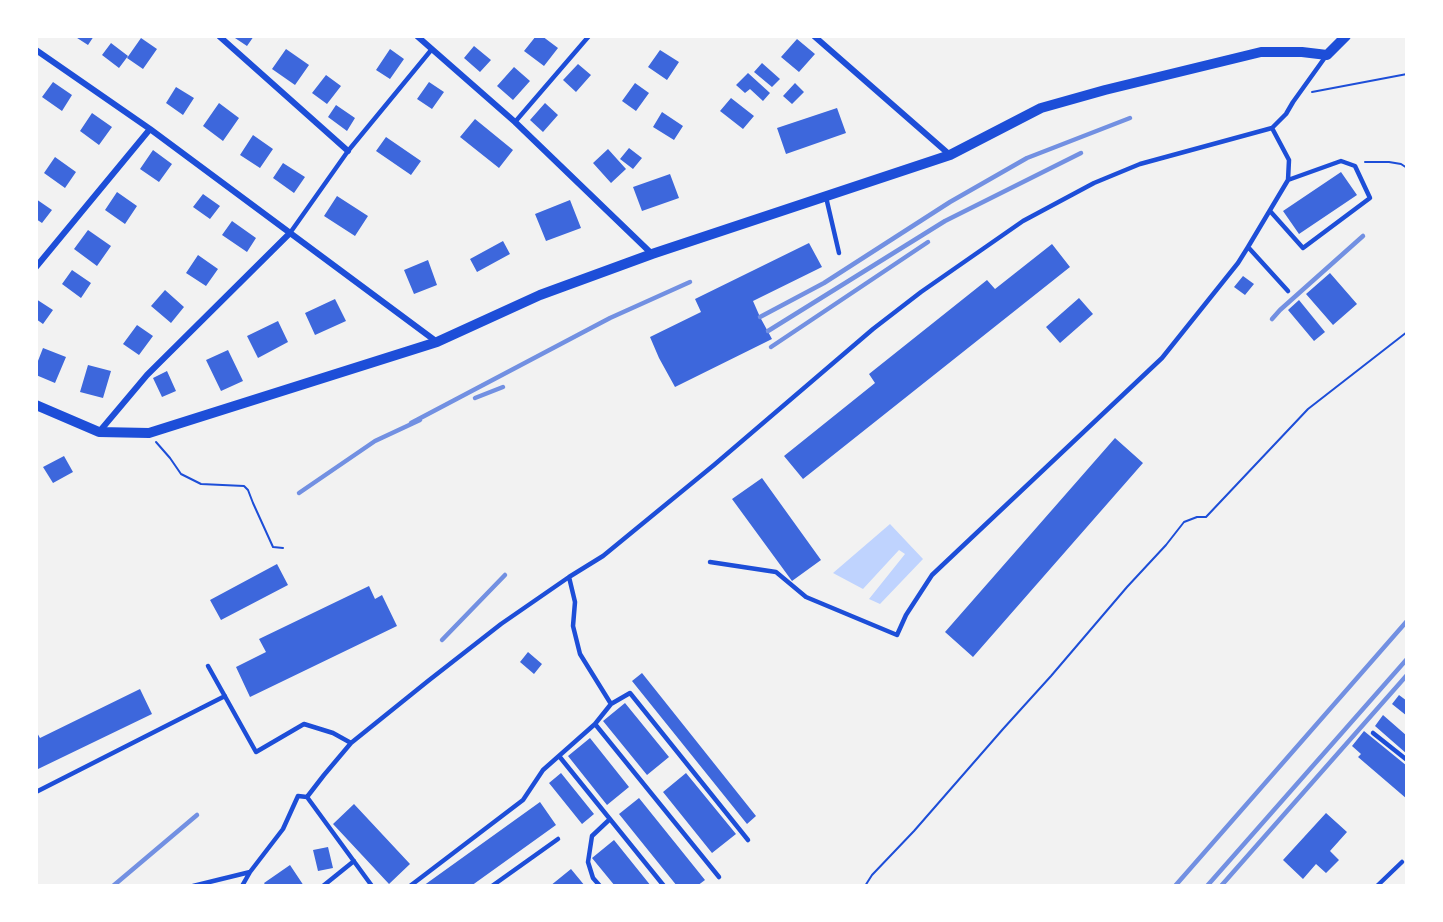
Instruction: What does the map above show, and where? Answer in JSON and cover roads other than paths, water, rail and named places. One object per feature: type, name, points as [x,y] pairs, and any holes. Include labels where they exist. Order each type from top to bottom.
[{"type":"street","points":[[219,36],[348,151]]},
{"type":"street","points":[[417,36],[515,122],[652,254]]},
{"type":"street","points":[[814,36],[950,155]]},
{"type":"street","points":[[36,405],[99,432],[148,433],[437,342],[540,295],[652,254],[950,155],[1041,108],[1261,52],[1302,52],[1327,55],[1346,36]]},
{"type":"street","points":[[36,50],[150,129],[437,342]]},
{"type":"street","points":[[36,267],[150,129]]},
{"type":"street","points":[[99,432],[147,375],[290,233]]},
{"type":"lane","points":[[515,122],[589,36]]},
{"type":"lane","points":[[290,233],[348,151],[432,49]]},
{"type":"lane","points":[[307,798],[351,743],[501,624],[613,549],[873,329],[921,292],[1023,221],[1094,183],[1140,164],[1272,128],[1286,114],[1327,55]]},
{"type":"lane","points":[[710,562],[776,572],[807,597],[897,636],[906,615],[932,574],[1162,358],[1238,263],[1288,180],[1289,160],[1272,128]]},
{"type":"lane","points":[[1270,211],[1303,248],[1370,198],[1355,166],[1341,161],[1288,180]]},
{"type":"lane","points":[[826,197],[839,253]]},
{"type":"lane","points":[[1248,247],[1288,291]]},
{"type":"lane","points":[[569,577],[575,602],[573,626],[580,654],[611,704]]},
{"type":"lane","points":[[208,666],[256,752],[304,724],[333,733],[351,743]]},
{"type":"lane","points":[[410,886],[523,800],[543,770],[595,724],[611,704],[630,693],[748,840]]},
{"type":"lane","points":[[36,792],[225,696]]},
{"type":"lane","points":[[595,724],[719,877]]},
{"type":"lane","points":[[1372,733],[1407,760]]},
{"type":"lane","points":[[559,756],[664,886]]},
{"type":"lane","points":[[242,886],[283,829],[298,796],[307,798],[372,886]]},
{"type":"lane","points":[[600,886],[593,878],[588,861],[592,836],[610,819]]},
{"type":"lane","points":[[492,886],[558,839]]},
{"type":"lane","points":[[323,886],[354,861]]},
{"type":"lane","points":[[1377,886],[1402,862]]},
{"type":"lane","points":[[193,886],[250,872]]},
{"type":"water","points":[[890,524],[923,559],[880,604],[869,599],[905,554],[899,550],[863,589],[833,573]]},
{"type":"railway","points":[[760,317],[824,283],[950,202],[1027,158],[1130,118]]},
{"type":"railway","points":[[768,331],[945,221],[1081,153]]},
{"type":"railway","points":[[1272,319],[1363,236]]},
{"type":"railway","points":[[771,347],[928,242]]},
{"type":"railway","points":[[411,423],[610,318],[690,282]]},
{"type":"railway","points":[[475,398],[503,387]]},
{"type":"railway","points":[[299,493],[375,441],[420,420]]},
{"type":"railway","points":[[442,640],[505,575]]},
{"type":"railway","points":[[1175,886],[1407,621]]},
{"type":"railway","points":[[1207,886],[1407,659]]},
{"type":"railway","points":[[1221,886],[1407,675]]},
{"type":"railway","points":[[113,886],[197,815]]}]
